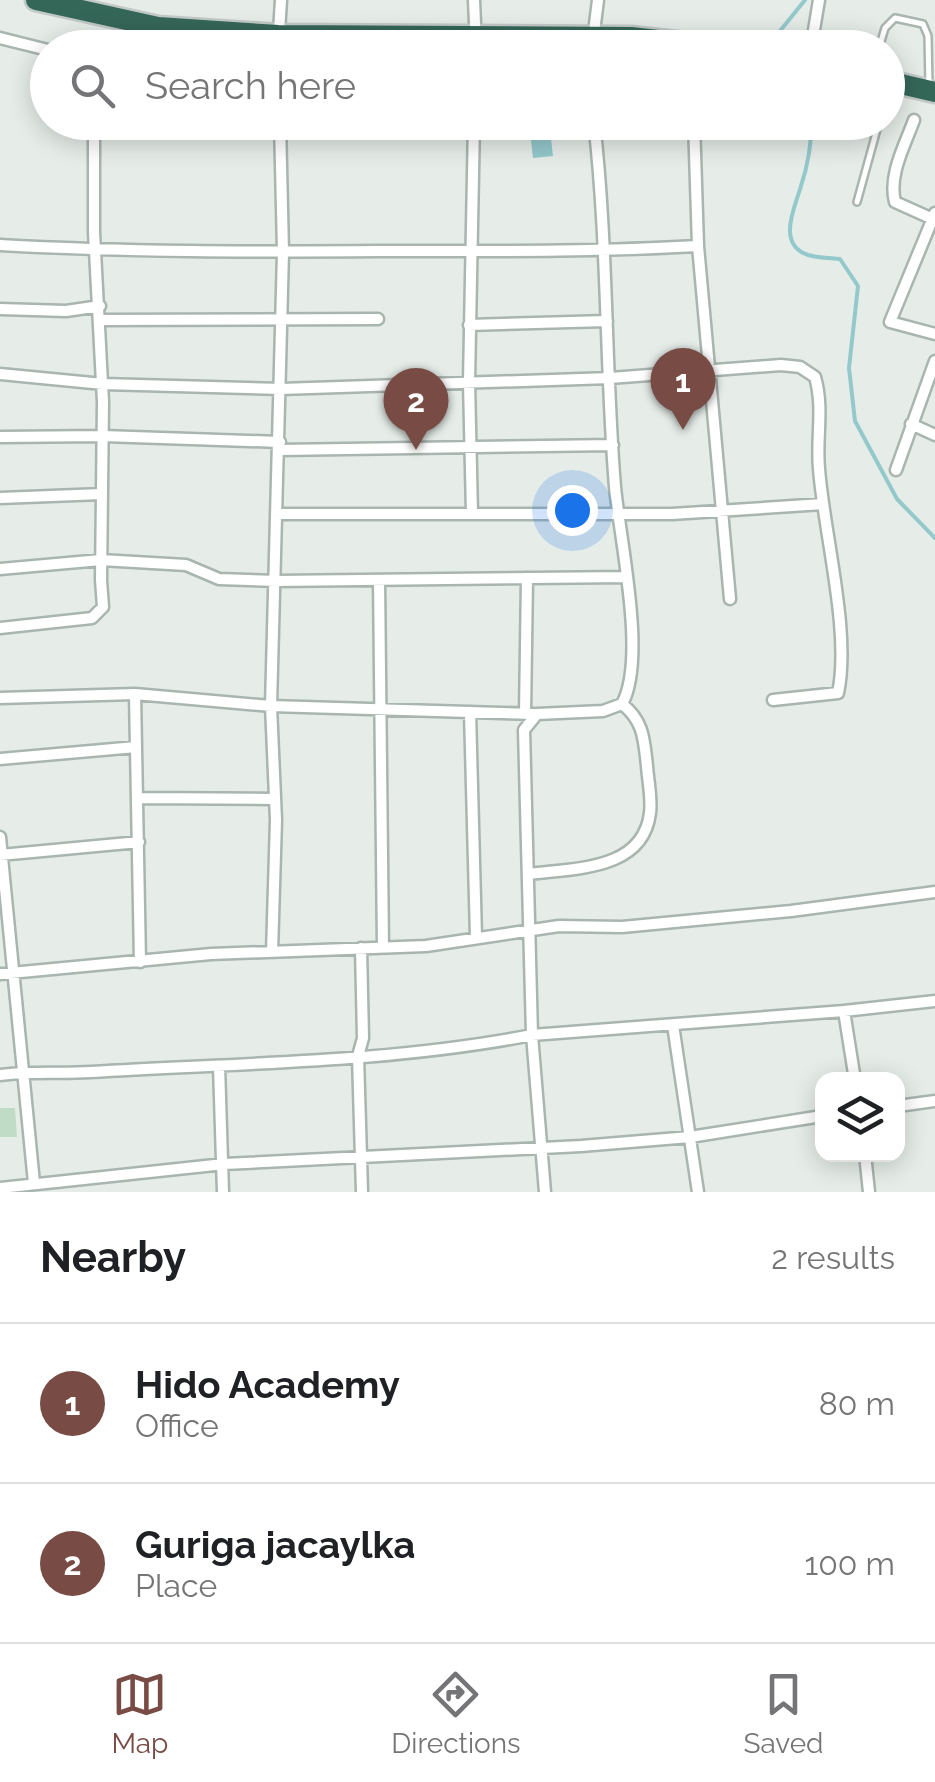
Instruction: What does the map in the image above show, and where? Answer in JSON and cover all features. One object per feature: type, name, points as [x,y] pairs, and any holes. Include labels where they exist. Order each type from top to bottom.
[{"type":"highway","points":[[36,0],[184,30]]},
{"type":"highway","points":[[905,88],[932,92]]},
{"type":"street","points":[[279,30],[281,0]]},
{"type":"street","points":[[474,0],[475,30]]},
{"type":"street","points":[[595,30],[598,0]]},
{"type":"street","points":[[814,30],[819,0]]},
{"type":"street","points":[[0,38],[30,46]]},
{"type":"street","points":[[914,120],[892,192],[895,202],[934,217],[890,322],[935,334]]},
{"type":"street","points":[[0,628],[92,618],[103,608],[103,384],[94,140]]},
{"type":"street","points":[[272,952],[272,706],[283,252],[280,140]]},
{"type":"street","points":[[472,514],[468,382],[473,140]]},
{"type":"street","points":[[0,698],[135,694],[272,706],[531,714],[603,711],[622,704],[630,690],[632,669],[613,445],[595,140]]},
{"type":"street","points":[[695,140],[698,246],[730,599]]},
{"type":"street","points":[[0,245],[283,252],[604,251],[698,246]]},
{"type":"street","points":[[0,309],[66,311],[100,306]]},
{"type":"street","points":[[101,320],[378,319]]},
{"type":"street","points":[[469,325],[607,322]]},
{"type":"street","points":[[896,470],[935,361]]},
{"type":"street","points":[[0,374],[103,384],[281,389],[800,367],[815,377],[821,398],[818,466],[841,646],[838,693],[773,700]]},
{"type":"street","points":[[911,424],[935,435]]},
{"type":"street","points":[[0,438],[103,436],[280,446],[613,445]]},
{"type":"street","points":[[0,498],[102,494]]},
{"type":"street","points":[[278,514],[684,514],[823,504]]},
{"type":"street","points":[[0,569],[101,560],[186,565],[219,578],[276,581],[625,576]]},
{"type":"street","points":[[527,578],[531,714],[524,730],[532,1036],[546,1192]]},
{"type":"street","points":[[379,580],[382,948]]},
{"type":"street","points":[[135,694],[140,962]]},
{"type":"street","points":[[529,874],[603,864],[627,854],[644,839],[651,811],[644,734],[635,714],[622,704]]},
{"type":"street","points":[[470,712],[476,937]]},
{"type":"street","points":[[0,759],[136,747]]},
{"type":"street","points":[[138,798],[275,800]]},
{"type":"street","points":[[0,837],[34,1188]]},
{"type":"street","points":[[1,855],[139,842]]},
{"type":"street","points":[[0,974],[272,952],[426,946],[559,926],[622,927],[790,912],[935,892]]},
{"type":"street","points":[[361,948],[363,1038],[358,1056],[362,1192]]},
{"type":"street","points":[[0,1074],[219,1066],[358,1056],[532,1036],[935,1001]]},
{"type":"street","points":[[844,1011],[854,1072]]},
{"type":"street","points":[[673,1025],[698,1192]]},
{"type":"street","points":[[219,1066],[224,1192]]},
{"type":"street","points":[[905,1105],[935,1101]]},
{"type":"street","points":[[0,1188],[34,1188],[224,1164],[690,1137],[815,1117]]},
{"type":"street","points":[[866,1162],[870,1192]]},
{"type":"lane","points":[[884,30],[895,18],[923,24],[928,36],[932,92]]},
{"type":"lane","points":[[857,202],[874,140]]},
{"type":"green space","points":[[0,1108],[15,1108],[17,1137],[0,1137]]},
{"type":"water","points":[[531,140],[551,140],[553,156],[533,158]]},
{"type":"waterway","points":[[781,30],[805,0]]},
{"type":"waterway","points":[[811,140],[790,234],[798,250],[840,259],[858,286],[849,368],[855,421],[897,499],[935,538]]},
{"type":"place","name":"Hido Academy","points":[[683,430]]},
{"type":"place","name":"Guriga jacaylka","points":[[416,450]]}]
